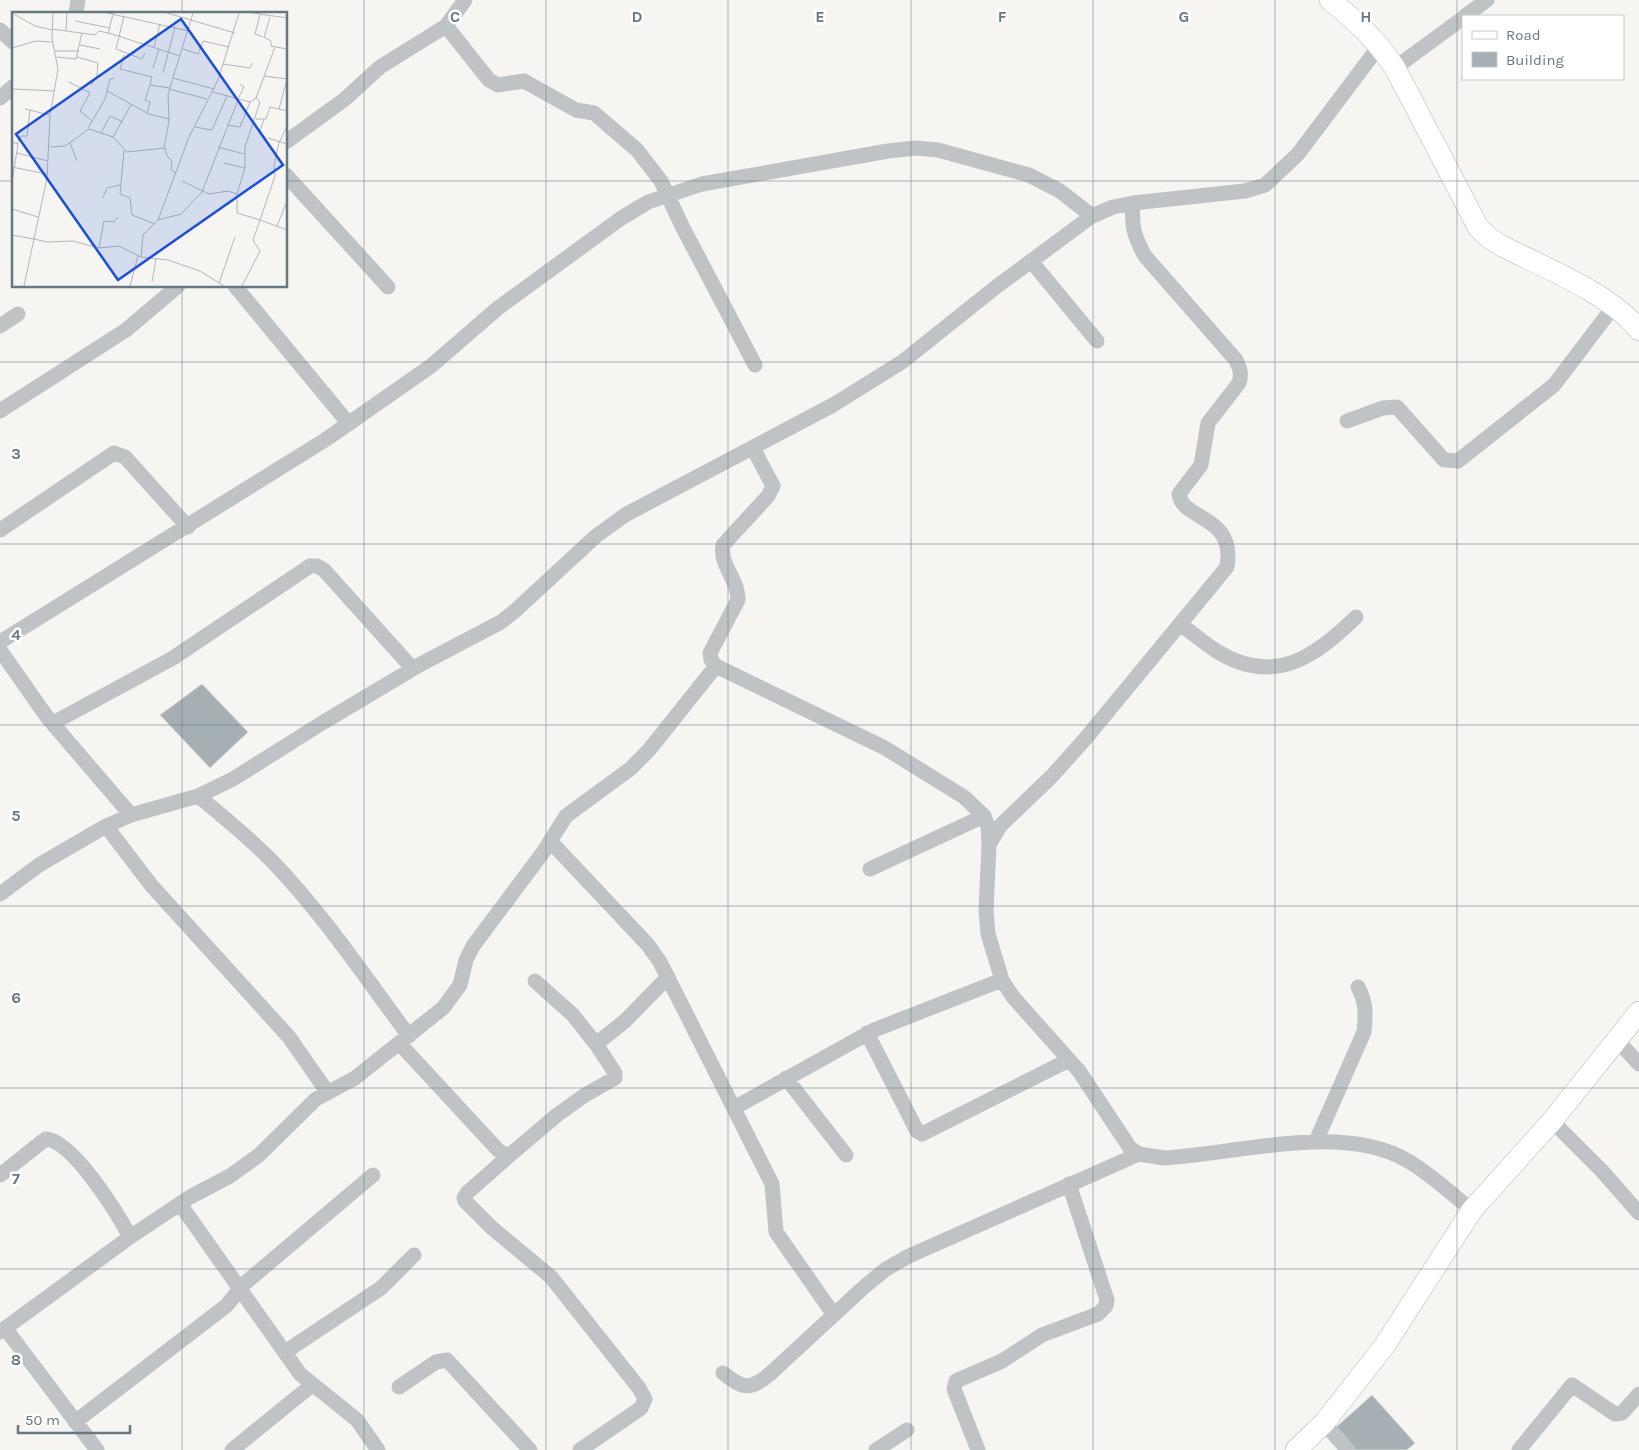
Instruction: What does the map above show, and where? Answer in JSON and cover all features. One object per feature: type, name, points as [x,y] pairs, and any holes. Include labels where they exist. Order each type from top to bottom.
[{"type":"street","points":[[288,141],[345,99],[380,67],[446,26],[465,0]]},
{"type":"street","points":[[1330,0],[1365,28],[1380,45],[1395,68],[1478,227],[1489,238],[1502,246],[1614,306],[1639,330]]},
{"type":"street","points":[[1467,15],[1487,0]]},
{"type":"street","points":[[1395,68],[1462,18]]},
{"type":"street","points":[[446,26],[488,80],[498,85],[524,81],[576,110],[598,116],[650,165],[668,194],[755,365]]},
{"type":"street","points":[[0,30],[12,41]]},
{"type":"street","points":[[0,894],[39,865],[106,826],[131,815],[198,796],[233,779],[413,669],[501,622],[596,536],[625,514],[833,405],[902,362],[1092,216],[1113,207],[1133,202],[1245,191],[1265,185],[1298,154],[1380,45]]},
{"type":"street","points":[[0,98],[12,88]]},
{"type":"street","points":[[0,642],[188,527],[349,424],[431,366],[498,308],[620,219],[648,202],[668,194],[702,184],[916,148],[938,150],[1029,175],[1060,191],[1092,216]]},
{"type":"street","points":[[288,177],[388,287]]},
{"type":"street","points":[[989,845],[1000,826],[1058,770],[1181,624],[1227,566],[1230,552],[1225,538],[1214,525],[1184,505],[1179,500],[1179,494],[1201,465],[1205,451],[1208,423],[1239,383],[1241,377],[1240,369],[1236,360],[1145,256],[1135,239],[1131,223],[1133,202]]},
{"type":"street","points":[[1031,261],[1097,341]]},
{"type":"street","points":[[0,411],[126,330],[176,288]]},
{"type":"street","points":[[237,288],[349,424]]},
{"type":"street","points":[[1346,421],[1384,408],[1397,407],[1444,460],[1458,461],[1554,385],[1614,306]]},
{"type":"street","points":[[0,326],[18,314]]},
{"type":"street","points":[[753,448],[773,486],[768,496],[723,545],[721,553],[738,591],[738,600],[710,653],[711,660],[716,666],[885,748],[964,797],[984,816],[988,827],[989,845],[988,927],[994,961],[1002,980],[1013,997],[1069,1060],[1096,1095],[1130,1148],[1139,1154],[1151,1157],[1174,1157],[1316,1142],[1365,1144],[1408,1160],[1472,1210]]},
{"type":"street","points":[[0,530],[114,453],[125,456],[188,527]]},
{"type":"street","points":[[53,724],[173,658],[310,566],[317,566],[324,570],[413,669]]},
{"type":"street","points":[[1181,624],[1218,652],[1238,661],[1258,666],[1281,666],[1318,652],[1356,617]]},
{"type":"street","points":[[0,650],[53,724],[131,815]]},
{"type":"street","points":[[97,1450],[2,1330],[130,1237],[180,1204],[230,1176],[259,1155],[301,1112],[328,1093],[355,1078],[443,1008],[454,996],[473,946],[550,841],[566,816],[630,769],[649,750],[716,666]]},
{"type":"street","points":[[198,796],[237,827],[273,862],[326,925],[404,1039],[498,1150],[506,1155],[512,1154]]},
{"type":"street","points":[[870,870],[984,816]]},
{"type":"street","points":[[106,826],[150,885],[288,1037],[328,1093]]},
{"type":"street","points":[[550,841],[648,945],[668,977],[772,1184],[776,1232],[834,1315]]},
{"type":"street","points":[[596,1044],[625,1021],[668,977]]},
{"type":"street","points":[[535,980],[573,1015],[596,1044],[615,1073],[615,1078],[557,1115],[468,1192],[464,1198],[492,1228],[551,1277],[639,1388],[645,1399],[641,1408],[580,1450]]},
{"type":"street","points":[[734,1108],[867,1033],[908,1015],[1002,980]]},
{"type":"street","points":[[1316,1142],[1364,1032],[1365,999],[1358,987]]},
{"type":"street","points":[[1296,1450],[1324,1423],[1385,1344],[1472,1210],[1552,1121],[1639,1012]]},
{"type":"street","points":[[867,1033],[917,1130],[922,1134],[1069,1060]]},
{"type":"street","points":[[1616,1040],[1639,1064]]},
{"type":"street","points":[[786,1078],[846,1155]]},
{"type":"street","points":[[1552,1121],[1602,1171],[1639,1213]]},
{"type":"street","points":[[0,1175],[46,1139],[55,1142],[75,1158],[93,1180],[130,1237]]},
{"type":"street","points":[[723,1373],[737,1384],[746,1387],[754,1385],[772,1372],[886,1269],[909,1256],[1139,1154]]},
{"type":"street","points":[[75,1422],[226,1306],[240,1288],[373,1175]]},
{"type":"street","points":[[978,1450],[954,1389],[956,1381],[1002,1361],[1042,1335],[1098,1314],[1106,1306],[1069,1184]]},
{"type":"street","points":[[180,1204],[300,1374],[357,1420],[378,1450]]},
{"type":"street","points":[[285,1352],[381,1288],[414,1255]]},
{"type":"street","points":[[399,1387],[436,1362],[446,1360],[530,1450]]},
{"type":"street","points":[[232,1450],[312,1385]]},
{"type":"street","points":[[1519,1450],[1572,1385],[1615,1414],[1622,1413],[1639,1394]]},
{"type":"street","points":[[1324,1423],[1348,1450]]},
{"type":"street","points":[[876,1450],[907,1430]]},
{"type":"building","points":[[202,684],[248,732],[210,768],[160,715]]},
{"type":"building","points":[[1372,1395],[1415,1443],[1407,1450],[1353,1450],[1334,1429]]}]
